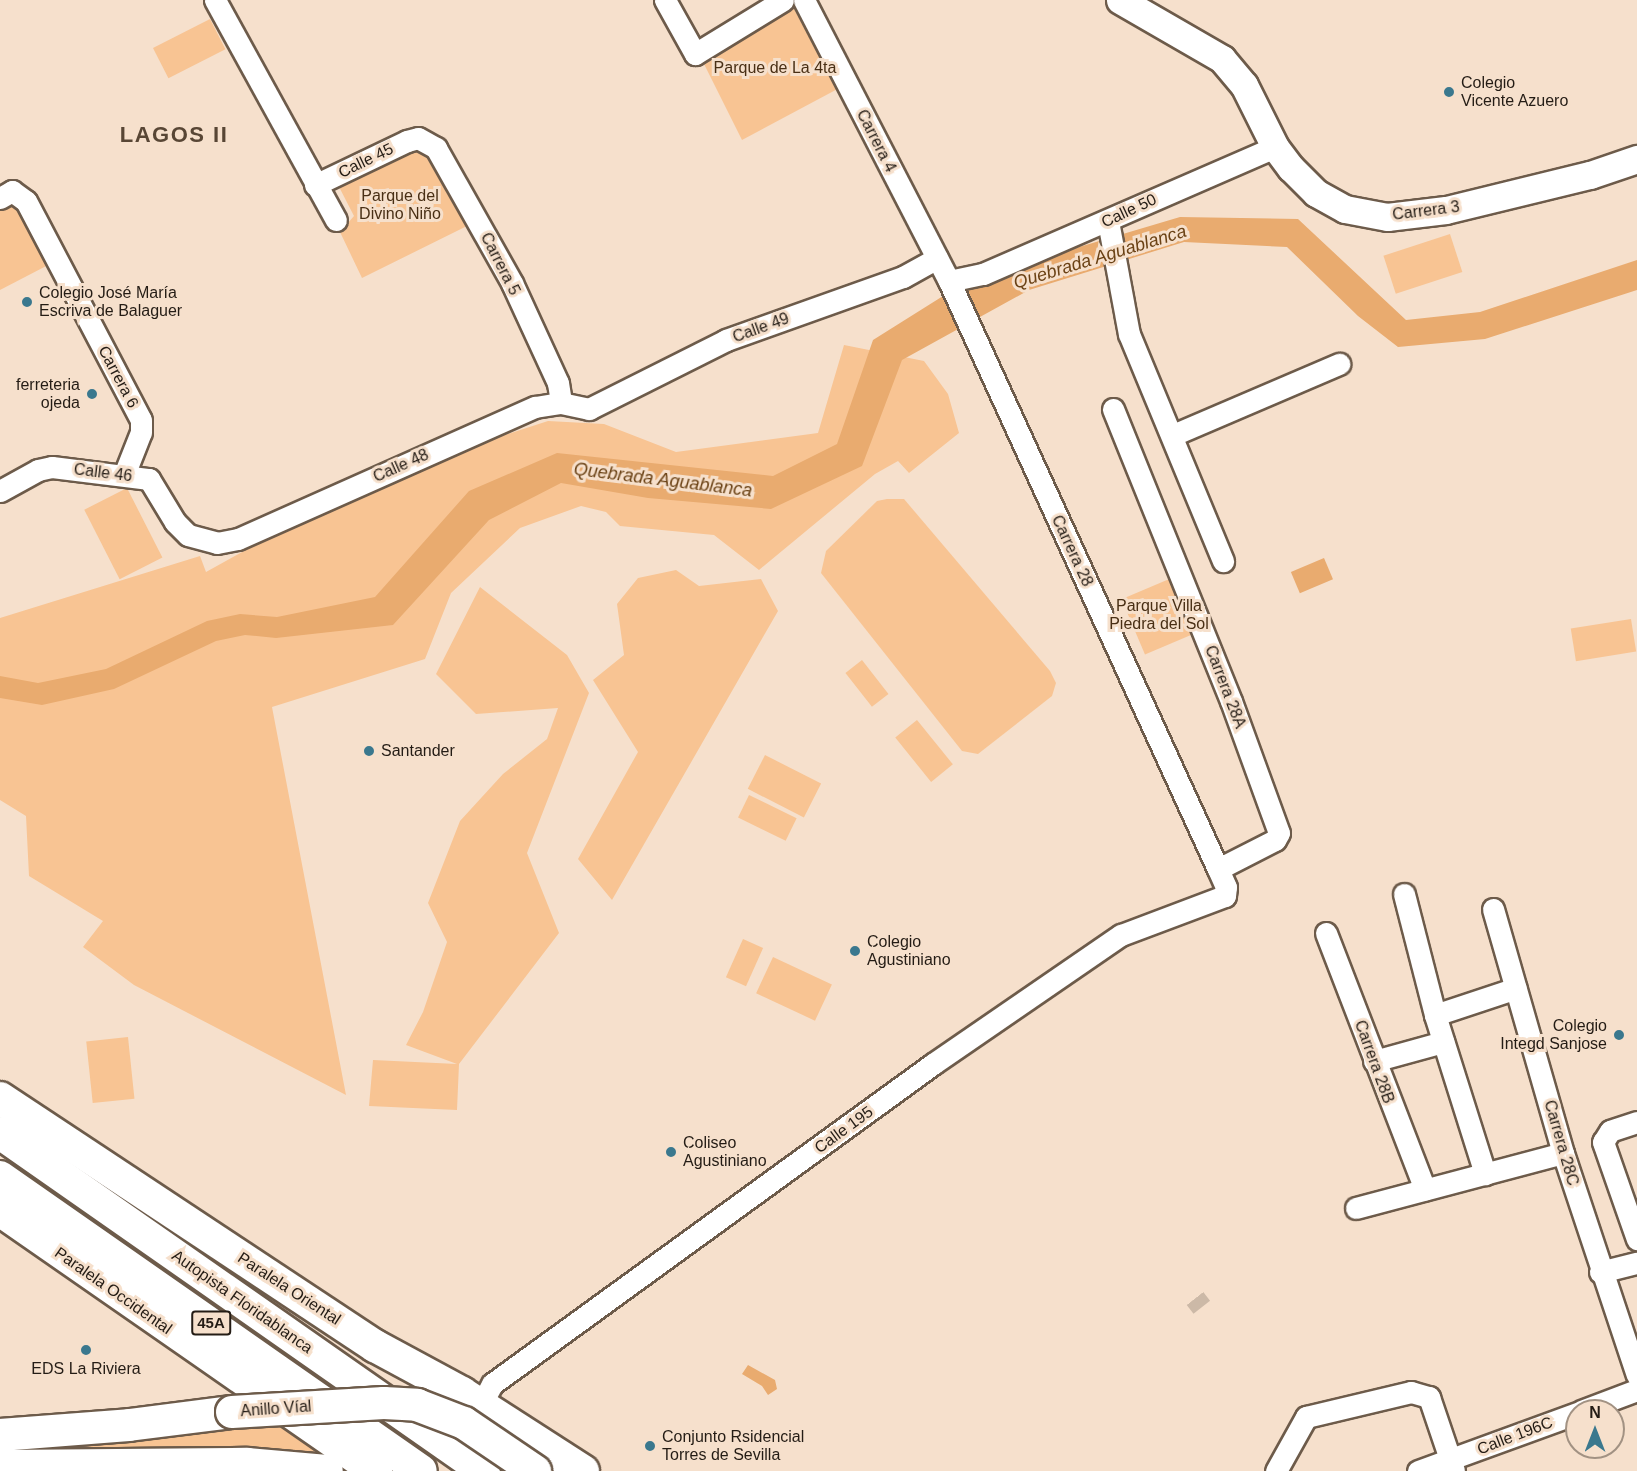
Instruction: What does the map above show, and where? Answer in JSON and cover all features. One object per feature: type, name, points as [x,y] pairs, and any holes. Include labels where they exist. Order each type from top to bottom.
[{"type":"highway","name":"Paralela Oriental","points":[[0,1098],[375,1347],[480,1406],[583,1471]]},
{"type":"highway","name":"Autopista Floridablanca","points":[[0,1133],[484,1471]]},
{"type":"highway","name":"Autopista Floridablanca","points":[[0,1177],[421,1471]]},
{"type":"highway","name":"Paralela Occidental","points":[[0,1210],[376,1471]]},
{"type":"highway","name":"Anillo Víal","points":[[0,1435],[232,1412],[384,1402],[417,1405],[464,1423],[535,1471]]},
{"type":"highway","points":[[0,1466],[247,1464],[327,1471]]},
{"type":"main road","name":"Carrera 3","points":[[1120,0],[1222,59],[1244,85],[1275,147],[1316,193],[1345,209],[1387,217],[1492,200],[1637,159]]},
{"type":"street","points":[[214,0],[336,220]]},
{"type":"street","points":[[665,0],[695,54],[783,0]]},
{"type":"street","name":"Carrera 4","points":[[804,0],[951,285]]},
{"type":"street","name":"Calle 45","points":[[315,185],[418,138]]},
{"type":"street","name":"Carrera 5","points":[[418,138],[436,148],[459,184],[512,283],[558,382],[561,403]]},
{"type":"street","name":"Calle 50","points":[[951,285],[1110,228],[1275,147]]},
{"type":"street","name":"Carrera 6","points":[[6,195],[26,201],[141,420],[141,432],[124,475]]},
{"type":"street","points":[[1110,228],[1114,267],[1129,334],[1173,435],[1223,561]]},
{"type":"street","name":"Calle 49","points":[[588,409],[726,340],[903,277],[937,258]]},
{"type":"street","name":"Carrera 28","points":[[951,285],[1222,878]]},
{"type":"street","points":[[1173,435],[1339,364]]},
{"type":"street","name":"Calle 48","points":[[217,543],[237,539],[535,407],[561,403],[588,409]]},
{"type":"street","name":"Carrera 28A","points":[[1113,410],[1231,701],[1279,833]]},
{"type":"street","name":"Calle 46","points":[[0,491],[38,470],[52,467],[149,479],[175,522],[189,535],[217,543]]},
{"type":"street","name":"Calle 195","points":[[480,1406],[492,1384],[933,1064],[1121,935],[1225,896],[1222,878],[1275,840],[1279,833]]},
{"type":"street","points":[[1404,894],[1435,1015],[1485,1174]]},
{"type":"street","name":"Carrera 28C","points":[[1493,909],[1563,1153],[1600,1272],[1637,1375]]},
{"type":"street","name":"Carrera 28B","points":[[1326,933],[1425,1190]]},
{"type":"street","points":[[1435,1015],[1516,988]]},
{"type":"street","points":[[1374,1061],[1443,1042]]},
{"type":"street","points":[[1637,1122],[1610,1131],[1604,1142],[1637,1239]]},
{"type":"street","points":[[1356,1208],[1563,1153]]},
{"type":"street","points":[[1600,1272],[1637,1263]]},
{"type":"street","points":[[1613,1399],[1637,1390]]},
{"type":"street","points":[[1276,1471],[1306,1417],[1411,1392],[1429,1397],[1452,1466]]},
{"type":"street","name":"Calle 196C","points":[[1418,1471],[1452,1466],[1565,1418]]},
{"type":"green space","name":"Parque de La 4ta","points":[[793,0],[798,0],[845,85],[742,140],[700,56]]},
{"type":"green space","points":[[210,19],[225,49],[168,78],[153,48]]},
{"type":"green space","name":"Parque del Divino Niño","points":[[421,145],[469,225],[362,278],[340,232],[354,216],[336,181]]},
{"type":"green space","points":[[14,199],[52,263],[0,290],[0,204]]},
{"type":"green space","points":[[1450,234],[1462,272],[1396,294],[1383,256]]},
{"type":"green space","points":[[844,345],[924,361],[948,394],[959,433],[909,473],[898,461],[875,474],[759,570],[714,535],[620,526],[606,512],[581,506],[520,528],[451,593],[425,659],[272,707],[346,1095],[134,985],[83,947],[103,921],[29,876],[26,816],[0,800],[0,618],[200,556],[206,572],[278,532],[427,460],[548,421],[604,424],[676,452],[818,433]]},
{"type":"green space","points":[[127,488],[162,557],[120,579],[84,510]]},
{"type":"green space","points":[[904,499],[1050,671],[1056,683],[1052,696],[978,754],[962,751],[821,573],[826,551],[877,501]]},
{"type":"green space","points":[[676,570],[699,586],[761,579],[778,611],[612,900],[578,859],[638,752],[593,680],[624,655],[617,604],[638,578]]},
{"type":"green space","name":"Parque Villa Piedra del Sol","points":[[1174,577],[1197,632],[1145,655],[1122,599]]},
{"type":"green space","points":[[480,587],[567,655],[589,693],[527,853],[559,933],[459,1064],[457,1110],[369,1106],[373,1060],[457,1064],[406,1045],[423,1012],[447,942],[428,903],[460,821],[503,774],[547,739],[558,708],[476,714],[436,674]]},
{"type":"green space","points":[[1631,619],[1636,652],[1576,661],[1571,629]]},
{"type":"green space","points":[[862,660],[888,694],[872,707],[845,673]]},
{"type":"green space","points":[[917,720],[953,764],[931,782],[895,738]]},
{"type":"green space","points":[[765,755],[821,784],[804,817],[748,789]]},
{"type":"green space","points":[[749,795],[797,818],[786,841],[738,817]]},
{"type":"green space","points":[[743,939],[763,948],[746,986],[726,977]]},
{"type":"green space","points":[[773,957],[832,984],[815,1021],[756,993]]},
{"type":"green space","points":[[128,1037],[134,1099],[93,1103],[86,1041]]},
{"type":"green space","points":[[285,1424],[331,1462],[0,1456],[0,1438]]},
{"type":"water","name":"Quebrada Aguablanca","points":[[1180,217],[1298,219],[1406,320],[1480,312],[1637,260],[1637,290],[1485,339],[1398,347],[1358,316],[1287,247],[1184,242],[1029,290],[902,360],[862,466],[771,509],[648,498],[561,483],[489,520],[393,625],[276,638],[245,635],[216,641],[114,689],[42,705],[0,698],[0,676],[38,683],[106,669],[207,621],[240,614],[277,617],[375,597],[469,491],[557,453],[773,476],[837,444],[873,340],[951,291],[1022,264]]},
{"type":"water","points":[[1324,558],[1333,579],[1300,593],[1291,572]]},
{"type":"water","points":[[748,1365],[775,1380],[777,1389],[768,1395],[762,1386],[742,1374]]},
{"type":"tunnel","points":[[1195,1298],[1202,1307]]},
{"type":"place","name":"Colegio Vicente Azuero","points":[[1449,92]]},
{"type":"place","name":"Colegio José María Escriva de Balaguer","points":[[27,302]]},
{"type":"place","name":"ferreteria ojeda","points":[[92,394]]},
{"type":"place","name":"Santander","points":[[369,751]]},
{"type":"place","name":"Colegio Agustiniano","points":[[855,951]]},
{"type":"place","name":"Colegio Integd Sanjose","points":[[1619,1035]]},
{"type":"place","name":"Coliseo Agustiniano","points":[[671,1152]]},
{"type":"place","name":"EDS La Riviera","points":[[86,1350]]},
{"type":"place","name":"Conjunto Rsidencial Torres de Sevilla","points":[[650,1446]]},
{"type":"district","name":"LAGOS II","points":[[174,135]]}]
